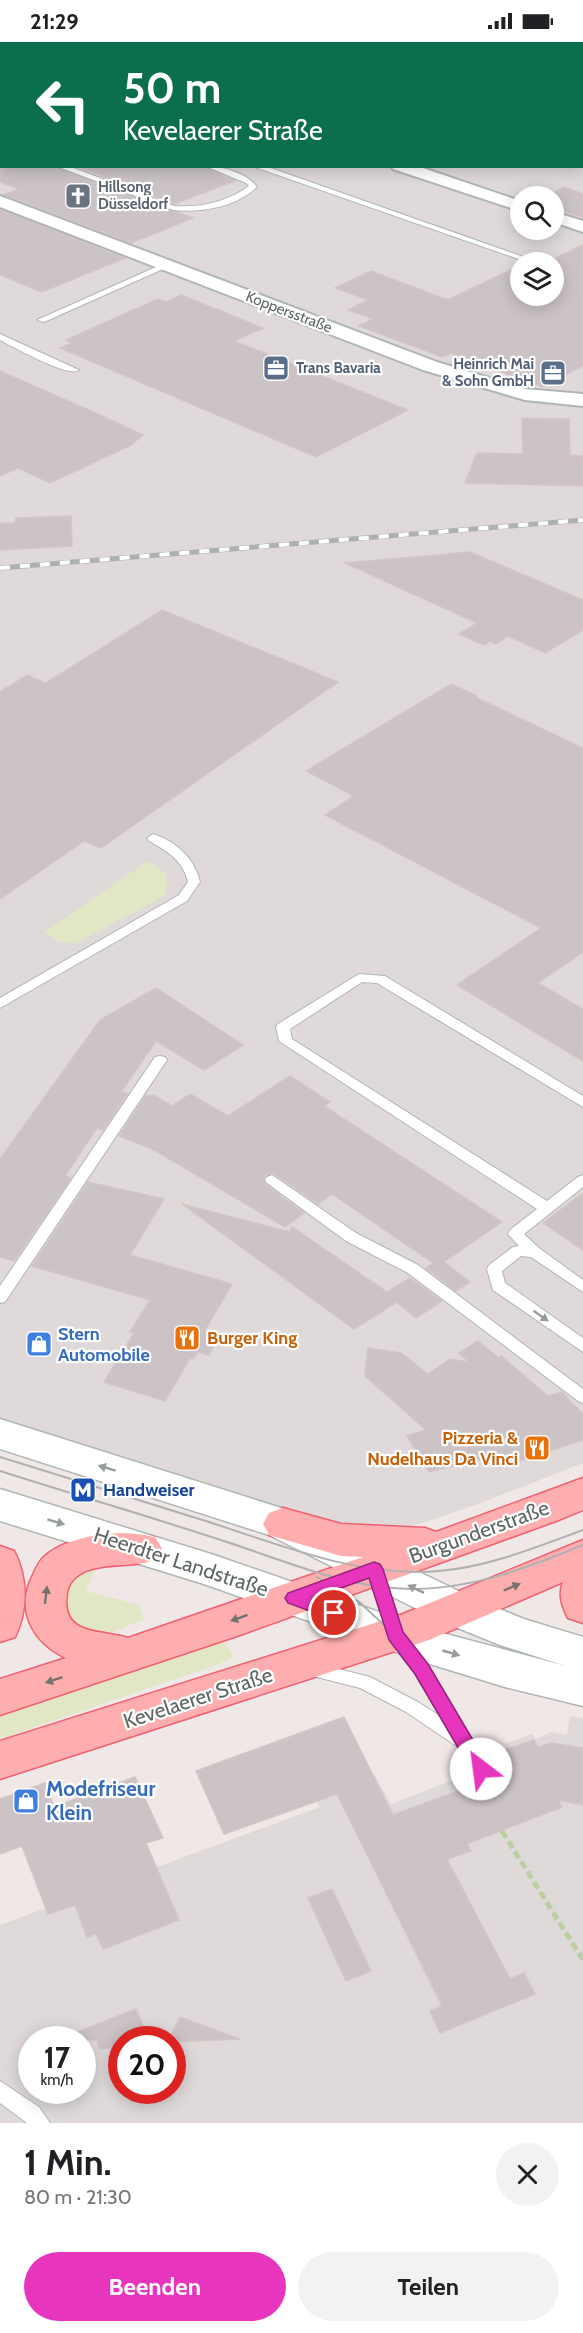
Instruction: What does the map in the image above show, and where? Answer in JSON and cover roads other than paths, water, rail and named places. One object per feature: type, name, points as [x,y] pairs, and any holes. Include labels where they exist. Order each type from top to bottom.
[{"type":"main road","points":[[0,1434],[283,1524],[341,1540],[448,1544]]},
{"type":"main road","name":"Burgunderstraße","points":[[374,1569],[583,1493]]},
{"type":"main road","name":"Heerdter Landstraße","points":[[0,1505],[294,1598],[395,1635],[505,1669],[583,1688]]},
{"type":"main road","points":[[283,1524],[458,1610],[515,1632],[583,1654]]},
{"type":"main road","points":[[133,1653],[99,1652],[78,1646],[60,1635],[49,1619],[44,1602],[48,1585],[59,1567],[75,1558],[107,1550],[142,1549]]},
{"type":"main road","points":[[395,1635],[583,1556]]},
{"type":"main road","points":[[0,1562],[5,1591],[5,1608],[0,1625]]},
{"type":"main road","points":[[0,1697],[374,1569]]},
{"type":"main road","points":[[583,1583],[580,1592],[583,1606]]},
{"type":"main road","name":"Kevelaerer Straße","points":[[0,1760],[395,1635]]},
{"type":"street","points":[[405,168],[510,203]]},
{"type":"street","name":"Koppersstraße","points":[[0,201],[439,369],[546,397],[583,400]]},
{"type":"street","points":[[564,220],[583,227]]},
{"type":"lane","points":[[65,168],[173,208],[185,210],[204,209],[253,188],[249,181],[214,168]]},
{"type":"lane","points":[[262,168],[510,254]]},
{"type":"lane","points":[[41,320],[168,265]]},
{"type":"lane","points":[[0,337],[40,357],[75,370]]},
{"type":"lane","points":[[0,1004],[183,898],[194,882],[192,870],[181,854],[153,838]]},
{"type":"lane","points":[[547,1208],[286,1041],[283,1027],[359,978],[380,979],[583,1102]]},
{"type":"lane","points":[[0,1298],[160,1060]]},
{"type":"lane","points":[[272,1180],[351,1238],[413,1269],[583,1397]]},
{"type":"lane","points":[[583,1180],[515,1234],[534,1252],[583,1287]]},
{"type":"lane","points":[[534,1252],[518,1251],[494,1269],[498,1286],[583,1346]]},
{"type":"lane","points":[[374,1569],[395,1635],[421,1669],[481,1769]]},
{"type":"lane","points":[[300,1666],[364,1682],[412,1707],[465,1743]]},
{"type":"lane","points":[[0,2091],[32,2114],[40,2123]]},
{"type":"tram line","points":[[0,1457],[293,1550],[380,1570],[409,1572],[457,1569],[512,1555],[583,1530]]},
{"type":"tram line","points":[[0,1471],[320,1573],[368,1585],[416,1589],[460,1585],[502,1575],[583,1545]]},
{"type":"tram line","points":[[317,1577],[359,1602],[395,1635]]},
{"type":"tram line","points":[[497,1763],[504,1774]]},
{"type":"railway","points":[[0,568],[583,520]]},
{"type":"place","name":"Hillsong Düsseldorf","points":[[78,196]]},
{"type":"place","name":"Trans Bavaria","points":[[276,368]]},
{"type":"place","name":"Heinrich Mai & Sohn GmbH","points":[[553,373]]},
{"type":"place","name":"Burger King","points":[[187,1338]]},
{"type":"place","name":"Stern Automobile","points":[[39,1344]]},
{"type":"place","name":"Pizzeria & Nudelhaus Da Vinci","points":[[537,1448]]},
{"type":"place","name":"Handweiser","points":[[83,1490]]},
{"type":"place","name":"Modefriseur Klein","points":[[26,1801]]}]
